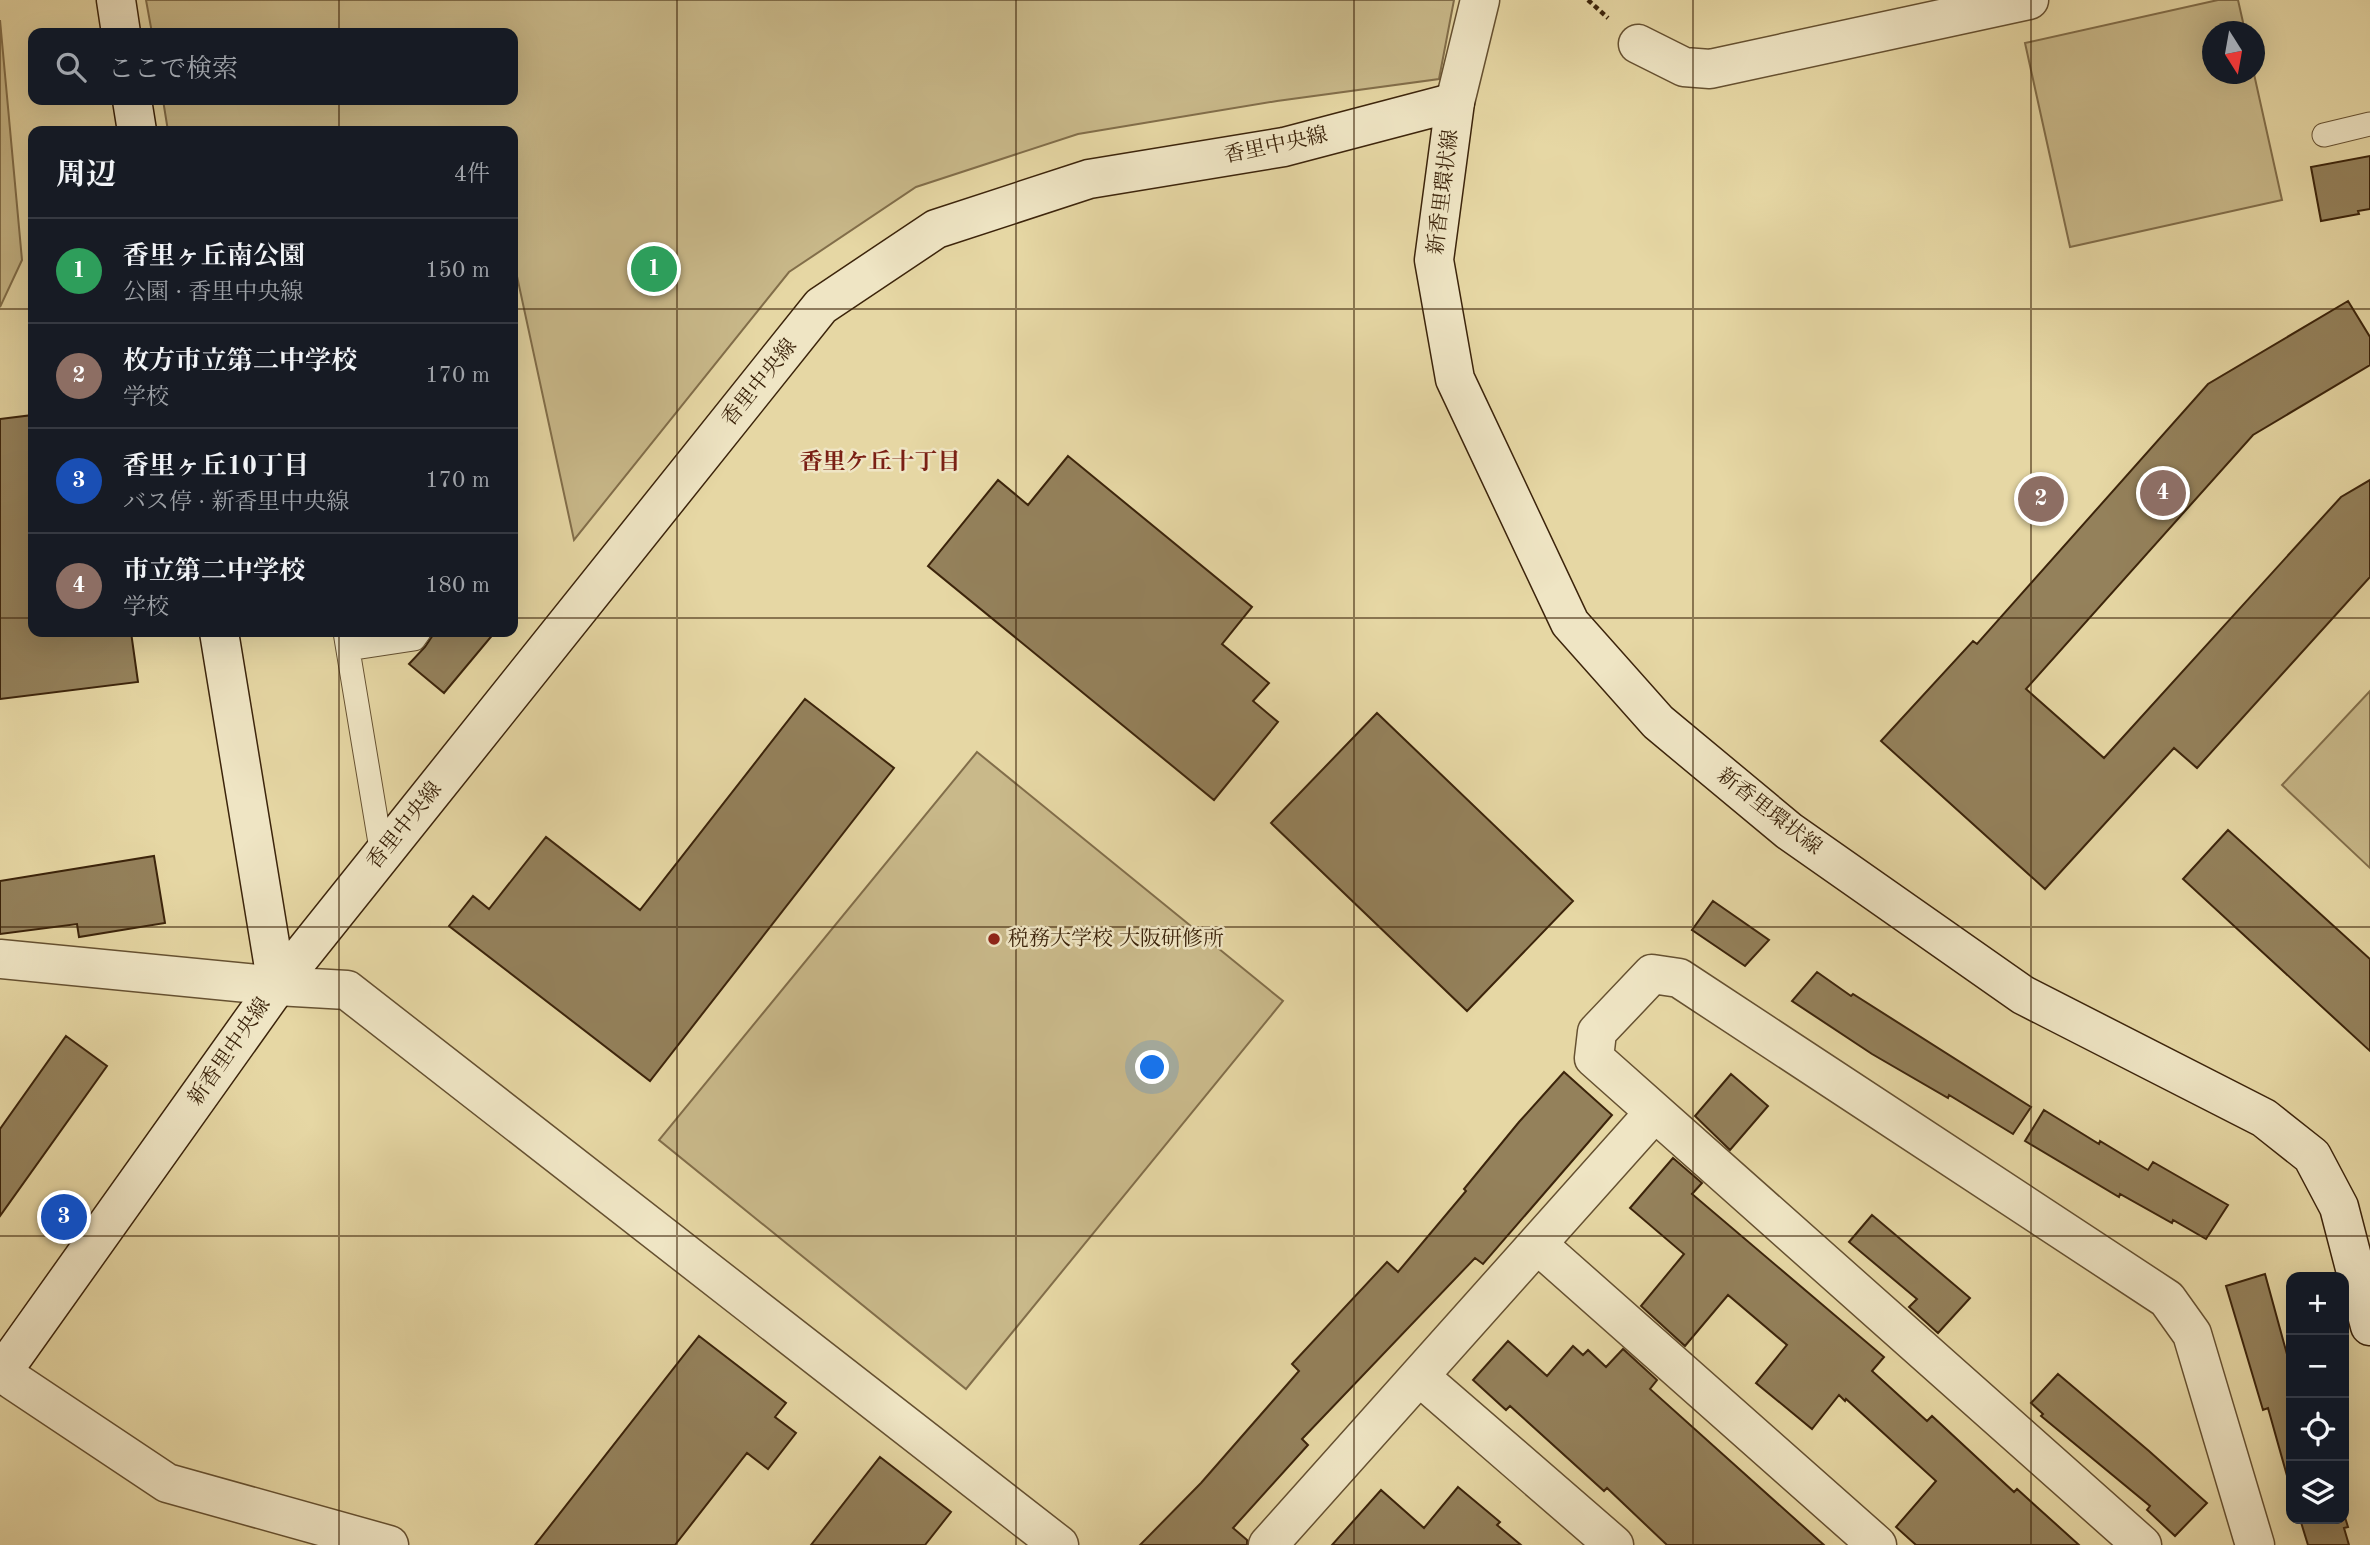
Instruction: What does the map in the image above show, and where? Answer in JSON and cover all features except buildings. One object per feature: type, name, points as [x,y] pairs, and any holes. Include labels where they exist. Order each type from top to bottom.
[{"type":"street","points":[[116,0],[120,28]]},
{"type":"street","name":"新香里環状線","points":[[1480,0],[1455,103],[1434,260],[1455,379],[1570,623],[1658,722],[1789,831],[2022,995],[2264,1118],[2312,1156],[2339,1207],[2370,1326]]},
{"type":"street","points":[[1638,44],[1684,67],[1710,69],[2029,0]]},
{"type":"street","name":"香里中央線","points":[[277,986],[821,306],[936,229],[1089,179],[1284,147],[1455,103]]},
{"type":"street","points":[[133,105],[136,126]]},
{"type":"street","name":"新香里中央線","points":[[1,1374],[277,986],[220,637]]},
{"type":"street","points":[[0,959],[277,986],[347,990],[1059,1545]]},
{"type":"street","points":[[2142,1545],[1594,1058],[1597,1032],[1652,974],[1679,978],[2167,1298],[2192,1334],[2255,1545]]},
{"type":"street","points":[[1268,1545],[1654,1113]]},
{"type":"street","points":[[1537,1244],[1877,1545]]},
{"type":"street","points":[[1,1374],[166,1483],[370,1542]]},
{"type":"street","points":[[1419,1376],[1614,1545]]},
{"type":"lane","points":[[2324,135],[2370,124]]},
{"type":"lane","points":[[382,855],[347,640],[415,637]]},
{"type":"shaded area","points":[[146,0],[1454,0],[1439,79],[1277,101],[1078,134],[916,187],[789,272],[574,540],[518,281],[518,126],[167,126],[164,105],[518,105],[518,28],[151,28]]},
{"type":"shaded area","points":[[2218,0],[2238,0],[2243,21],[2202,21],[2202,84],[2256,84],[2282,200],[2070,247],[2025,43]]},
{"type":"shaded area","points":[[0,20],[22,260],[0,307]]},
{"type":"shaded area","points":[[2370,691],[2370,868],[2282,785]]},
{"type":"shaded area","points":[[977,752],[1283,1001],[966,1389],[659,1140]]},
{"type":"place","name":"香里ヶ丘南公園","points":[[654,269]]},
{"type":"place","name":"市立第二中学校","points":[[2163,493]]},
{"type":"place","name":"枚方市立第二中学校","points":[[2041,499]]},
{"type":"place","name":"税務大学校 大阪研修所","points":[[994,939]]},
{"type":"place","name":"香里ヶ丘10丁目","points":[[64,1217]]},
{"type":"district","name":"香里ケ丘十丁目","points":[[880,462]]}]
